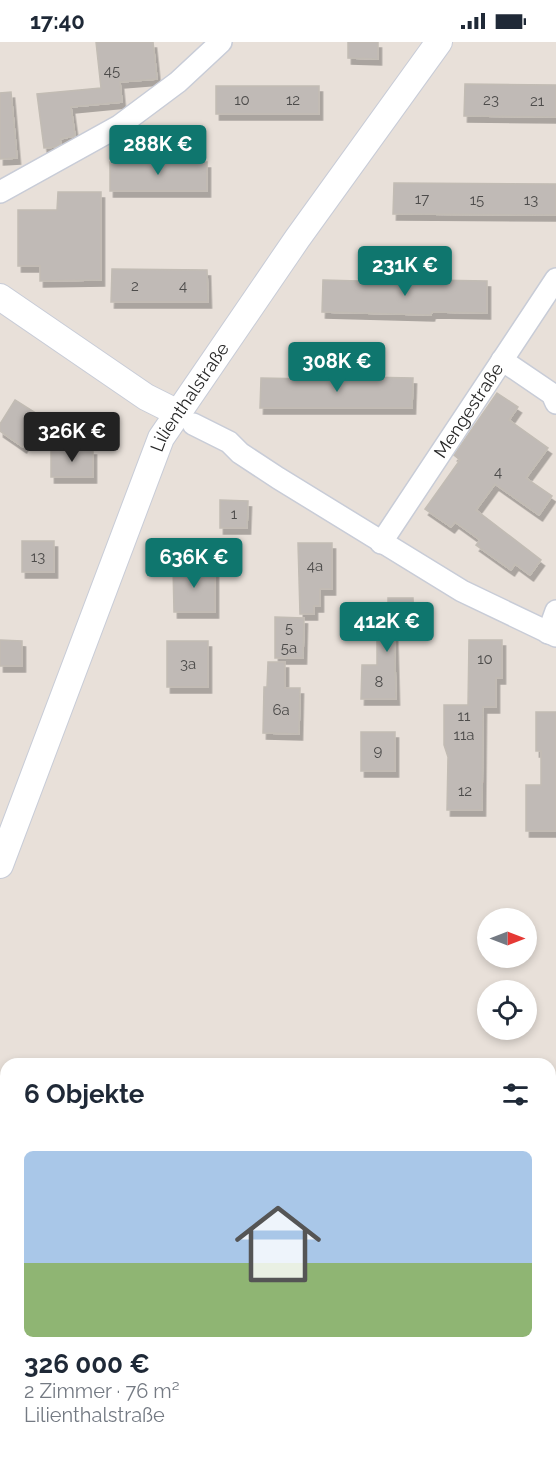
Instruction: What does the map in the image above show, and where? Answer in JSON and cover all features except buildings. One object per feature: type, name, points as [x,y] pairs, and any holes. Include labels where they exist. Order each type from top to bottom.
[{"type":"street","points":[[0,192],[119,126],[178,82],[221,42]]},
{"type":"street","name":"Lilienthalstraße","points":[[0,865],[155,452],[178,413],[297,239],[439,42]]},
{"type":"street","name":"Mengestraße","points":[[381,543],[556,279]]},
{"type":"street","points":[[0,297],[106,367],[126,374],[158,395],[199,431],[226,449],[240,453],[381,543],[462,591],[552,634],[556,611]]},
{"type":"street","points":[[502,360],[552,394],[556,403]]}]
